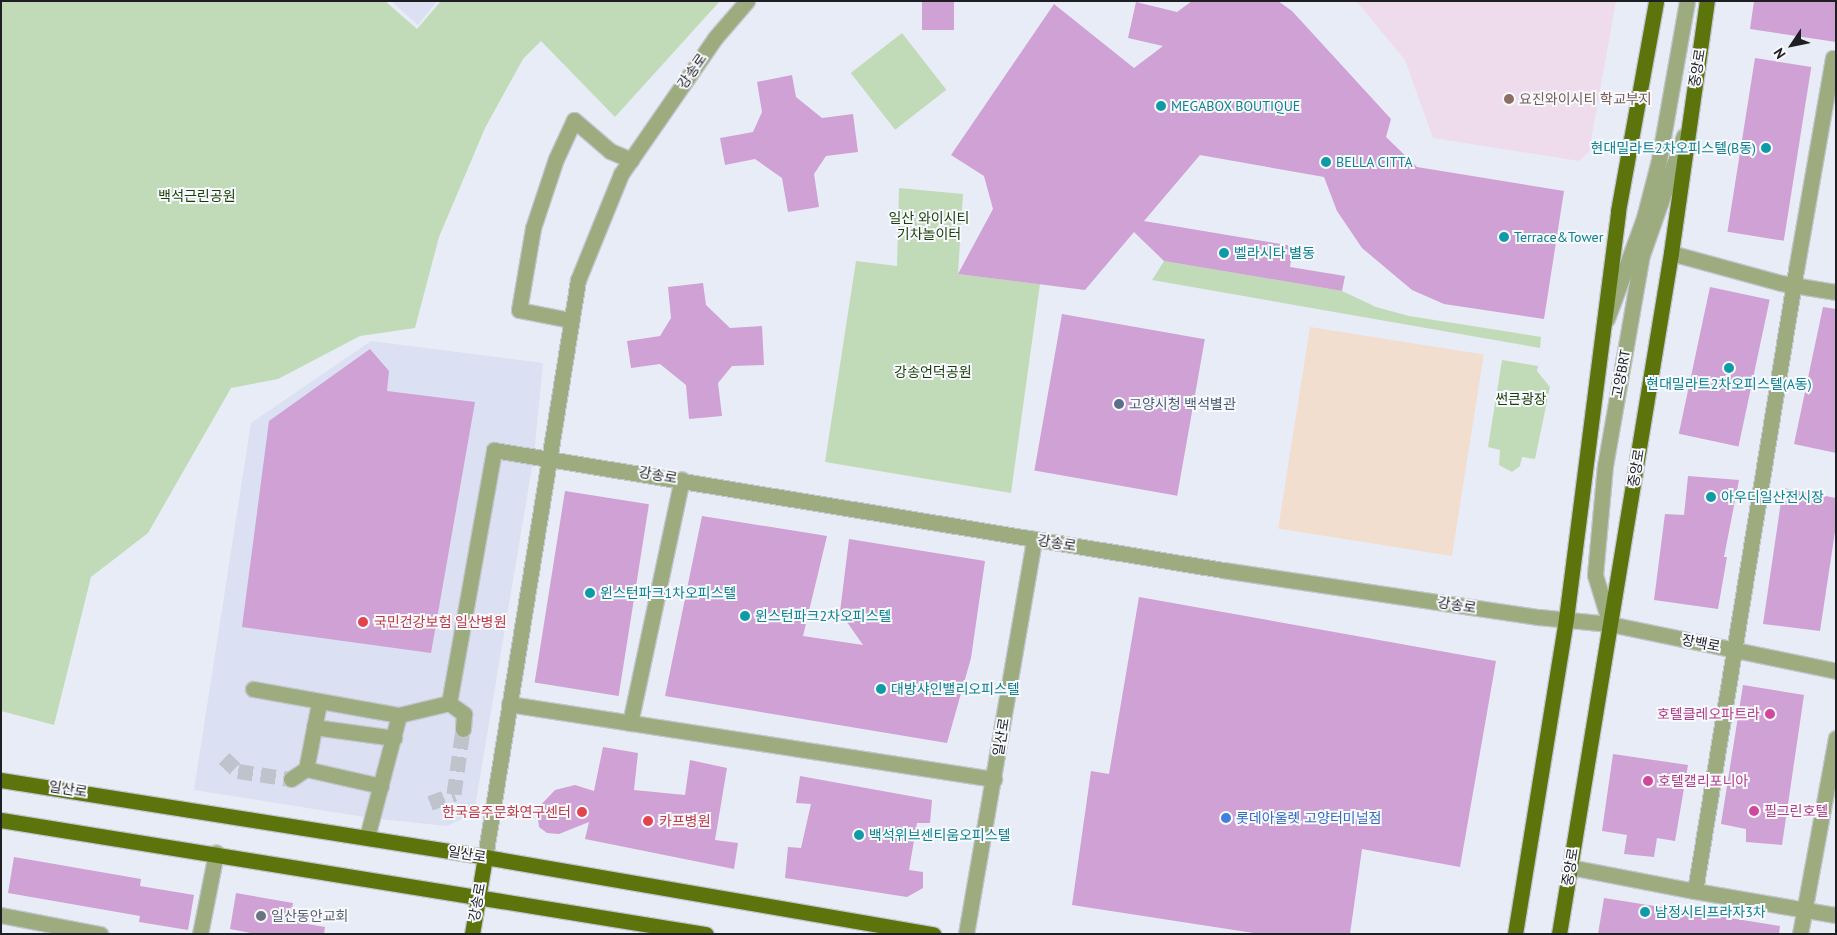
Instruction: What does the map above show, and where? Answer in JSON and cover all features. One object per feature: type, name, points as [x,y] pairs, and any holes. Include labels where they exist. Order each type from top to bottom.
[{"type":"main road","points":[[1515,934],[1566,619],[1618,211],[1656,1]]},
{"type":"main road","name":"중앙로","points":[[1559,934],[1672,253],[1687,129],[1707,1]]},
{"type":"main road","name":"일산로","points":[[1,780],[367,837],[933,934]]},
{"type":"main road","points":[[1,820],[216,853],[706,934]]},
{"type":"main road","name":"강송로","points":[[472,934],[485,857]]},
{"type":"street","name":"강송로","points":[[485,857],[550,457],[570,320],[578,280],[621,174],[715,38],[746,1]]},
{"type":"street","points":[[1602,333],[1644,218],[1660,160],[1686,1]]},
{"type":"street","points":[[1695,891],[1834,58]]},
{"type":"street","points":[[570,320],[519,310],[533,228],[556,158],[574,120],[610,151],[631,160]]},
{"type":"street","name":"고양BRT","points":[[1610,624],[1594,574],[1605,466],[1642,255],[1687,129]]},
{"type":"street","points":[[1672,253],[1795,286],[1836,292]]},
{"type":"street","points":[[449,702],[494,450],[550,457]]},
{"type":"street","name":"강송로","points":[[550,457],[1034,539],[1539,618],[1566,619]]},
{"type":"street","points":[[630,723],[682,479]]},
{"type":"street","name":"일산로","points":[[966,934],[1034,539]]},
{"type":"street","name":"장백로","points":[[1566,619],[1610,624],[1836,671]]},
{"type":"street","points":[[253,689],[319,703],[399,715],[449,702]]},
{"type":"street","points":[[449,702],[464,714],[463,729]]},
{"type":"street","points":[[306,770],[319,703]]},
{"type":"street","points":[[509,704],[994,779]]},
{"type":"street","points":[[367,837],[399,715]]},
{"type":"street","points":[[314,727],[394,738]]},
{"type":"street","points":[[1800,934],[1836,738]]},
{"type":"street","points":[[291,779],[306,770],[381,786]]},
{"type":"street","points":[[200,934],[216,853]]},
{"type":"street","points":[[1570,867],[1836,915]]},
{"type":"street","points":[[1,915],[100,934]]},
{"type":"shaded area","points":[[391,1],[437,1],[418,25]]},
{"type":"shaded area","name":"요진와이시티 학교부지","points":[[1356,1],[1616,1],[1589,152],[1579,161],[1433,138],[1405,60]]},
{"type":"shaded area","points":[[1310,327],[1484,355],[1452,556],[1278,528]]},
{"type":"shaded area","name":"국민건강보험 일산병원","points":[[371,341],[543,363],[534,455],[474,813],[447,826],[371,818],[194,790],[251,423]]},
{"type":"green space","name":"백석근린공원","points":[[1,1],[385,1],[417,29],[441,1],[720,1],[615,117],[541,41],[523,59],[485,128],[439,237],[415,328],[360,336],[278,379],[231,388],[148,533],[91,577],[54,725],[1,711]]},
{"type":"green space","points":[[902,33],[946,90],[895,130],[851,73]]},
{"type":"green space","name":"강송언덕공원","points":[[899,188],[963,194],[958,274],[1040,284],[1011,493],[825,462],[856,261],[897,266]]},
{"type":"green space","points":[[1164,261],[1342,291],[1376,307],[1409,316],[1541,337],[1540,348],[1152,280]]},
{"type":"green space","name":"썬큰광장","points":[[1502,360],[1538,366],[1537,371],[1550,387],[1535,459],[1522,457],[1520,466],[1512,472],[1499,465],[1500,450],[1488,447]]},
{"type":"building","points":[[922,1],[954,1],[954,30],[922,30]]},
{"type":"building","name":"BELLA CITTA","points":[[1192,1],[1278,1],[1292,11],[1391,119],[1386,137],[1417,167],[1564,191],[1544,319],[1444,304],[1412,290],[1362,248],[1337,211],[1324,177],[1200,155],[1144,221],[1293,246],[1290,267],[1345,276],[1342,291],[1164,261],[1134,232],[1085,290],[958,274],[993,209],[984,176],[951,155],[1054,4],[1134,68],[1163,46],[1128,38],[1136,2],[1177,12]]},
{"type":"building","points":[[1754,1],[1836,1],[1836,42],[1750,29]]},
{"type":"building","name":"현대밀라트2차오피스텔(B동)","points":[[1755,58],[1811,67],[1784,241],[1727,232]]},
{"type":"building","points":[[792,75],[796,97],[822,118],[853,114],[858,152],[826,156],[814,174],[819,207],[788,212],[782,178],[755,159],[725,165],[720,138],[753,132],[762,112],[757,82]]},
{"type":"building","points":[[703,283],[706,305],[730,328],[762,326],[764,365],[732,366],[718,383],[722,416],[689,419],[686,385],[660,364],[631,368],[627,341],[660,336],[671,318],[668,287]]},
{"type":"building","name":"현대밀라트2차오피스텔(A동)","points":[[1710,287],[1770,300],[1738,446],[1679,434]]},
{"type":"building","points":[[1823,307],[1836,309],[1836,453],[1794,444]]},
{"type":"building","name":"고양시청 백석별관","points":[[1062,314],[1205,339],[1177,496],[1034,471]]},
{"type":"building","points":[[370,349],[389,371],[387,391],[475,402],[431,653],[242,627],[269,421]]},
{"type":"building","points":[[1688,476],[1739,480],[1724,557],[1727,557],[1718,609],[1654,600],[1665,514],[1684,515]]},
{"type":"building","points":[[1783,488],[1836,498],[1836,525],[1820,631],[1763,624]]},
{"type":"building","name":"윈스턴파크1차오피스텔","points":[[565,491],[649,504],[619,696],[535,683]]},
{"type":"building","points":[[702,516],[827,536],[803,636],[863,645],[840,612],[849,539],[985,561],[971,658],[947,743],[665,696]]},
{"type":"building","points":[[1139,597],[1496,661],[1460,867],[1362,849],[1350,934],[1260,934],[1072,905],[1091,771],[1109,774]]},
{"type":"building","points":[[1743,685],[1804,695],[1782,845],[1746,842],[1746,829],[1721,824]]},
{"type":"building","points":[[603,747],[638,753],[634,790],[685,795],[690,760],[727,768],[715,840],[738,843],[734,869],[585,839],[589,822],[559,834],[547,833],[539,827],[537,809],[555,790],[575,785],[594,791]]},
{"type":"building","points":[[1613,754],[1688,765],[1675,841],[1657,838],[1654,857],[1624,854],[1627,835],[1602,831]]},
{"type":"building","name":"백석위브센티움오피스텔","points":[[800,776],[932,800],[930,823],[917,823],[909,870],[923,872],[923,888],[907,897],[785,878],[788,847],[801,848],[811,804],[796,803]]},
{"type":"building","points":[[14,857],[141,879],[140,886],[194,895],[188,930],[139,922],[140,916],[8,893]]},
{"type":"building","name":"일산동안교회","points":[[236,893],[293,903],[290,921],[325,927],[324,934],[256,934],[230,929]]},
{"type":"building","name":"남정시티프라자3차","points":[[1604,898],[1780,926],[1779,934],[1598,934]]},
{"type":"tunnel","points":[[430,803],[454,794],[463,729]]},
{"type":"tunnel","points":[[224,758],[238,771],[291,779]]},
{"type":"place","name":"요진와이시티 학교부지","points":[[1509,99]]},
{"type":"place","name":"MEGABOX BOUTIQUE","points":[[1161,106]]},
{"type":"place","name":"현대밀라트2차오피스텔(B동)","points":[[1766,148]]},
{"type":"place","name":"BELLA CITTA","points":[[1326,162]]},
{"type":"place","name":"Terrace&Tower","points":[[1504,237]]},
{"type":"place","name":"벨라시타 별동","points":[[1224,253]]},
{"type":"place","name":"현대밀라트2차오피스텔(A동)","points":[[1729,368]]},
{"type":"place","name":"고양시청 백석별관","points":[[1119,404]]},
{"type":"place","name":"아우디일산전시장","points":[[1711,497]]},
{"type":"place","name":"윈스턴파크1차오피스텔","points":[[590,593]]},
{"type":"place","name":"윈스턴파크2차오피스텔","points":[[745,616]]},
{"type":"place","name":"국민건강보험 일산병원","points":[[363,622]]},
{"type":"place","name":"대방샤인밸리오피스텔","points":[[881,689]]},
{"type":"place","name":"호텔클레오파트라","points":[[1770,714]]},
{"type":"place","name":"호텔캘리포니아","points":[[1648,781]]},
{"type":"place","name":"필그린호텔","points":[[1754,811]]},
{"type":"place","name":"한국음주문화연구센터","points":[[582,812]]},
{"type":"place","name":"롯데아울렛 고양터미널점","points":[[1226,818]]},
{"type":"place","name":"카프병원","points":[[648,821]]},
{"type":"place","name":"백석위브센티움오피스텔","points":[[859,835]]},
{"type":"place","name":"남정시티프라자3차","points":[[1645,912]]},
{"type":"place","name":"일산동안교회","points":[[261,916]]},
{"type":"park label","name":"일산 와이시티 기차놀이터","points":[[929,226]]}]
